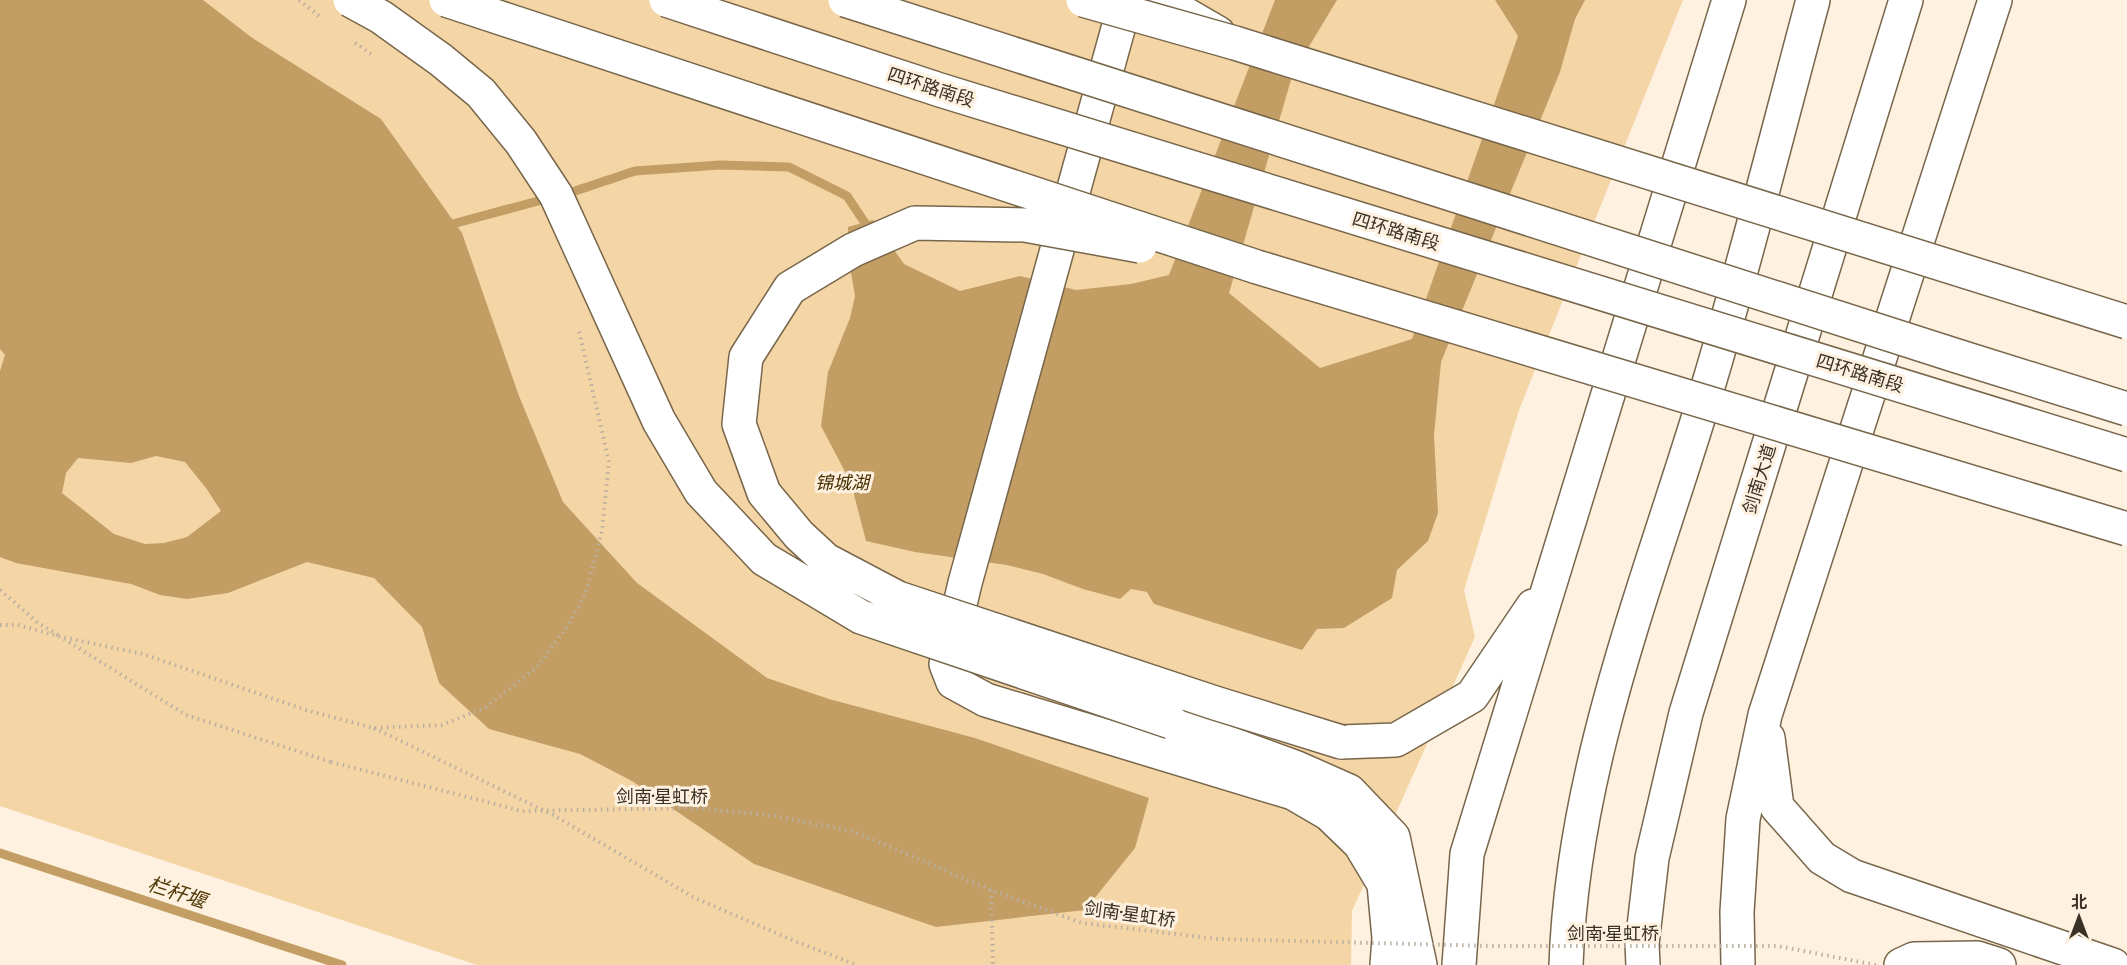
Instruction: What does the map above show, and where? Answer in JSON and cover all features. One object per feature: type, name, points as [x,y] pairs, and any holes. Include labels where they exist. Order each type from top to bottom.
[{"type":"main road","points":[[446,0],[1257,267],[2127,528]]},
{"type":"main road","name":"四环路南段","points":[[666,0],[940,90],[2127,455]]},
{"type":"main road","points":[[845,0],[2127,409]]},
{"type":"main road","points":[[1083,0],[1235,43],[2127,322]]},
{"type":"main road","points":[[1126,0],[965,583],[946,664],[953,682],[986,700],[1293,793],[1329,813],[1360,844],[1384,884],[1389,938],[1387,965]]},
{"type":"main road","points":[[1161,0],[1235,43]]},
{"type":"main road","points":[[1459,965],[1467,854],[1729,0]]},
{"type":"main road","points":[[1566,965],[1568,916],[1584,804],[1625,645],[1710,382],[1813,0]]},
{"type":"main road","name":"剑南大道","points":[[1643,965],[1642,944],[1652,858],[1686,713],[1906,0]]},
{"type":"main road","points":[[1738,965],[1737,912],[1743,819],[1765,715],[1997,4]]},
{"type":"main road","points":[[339,11],[381,18],[441,60],[481,93],[521,142],[556,195],[659,421],[701,492],[764,559],[861,617],[1171,722],[1297,768],[1349,791],[1393,837],[1420,965]]},
{"type":"main road","points":[[1257,267],[1025,225],[915,223],[853,250],[790,288],[746,357],[739,424],[764,493],[799,535],[826,560],[898,598],[1215,703],[1341,742],[1396,740],[1472,696],[1551,580]]},
{"type":"main road","points":[[1765,715],[1777,807],[1822,858],[1852,876],[2113,965]]},
{"type":"main road","points":[[1901,965],[1914,959],[1977,958],[1999,965]]},
{"type":"path","points":[[299,0],[339,11]]},
{"type":"path","points":[[346,37],[375,57]]},
{"type":"path","points":[[373,728],[442,725],[485,708],[536,668],[567,627],[585,595],[602,531],[609,462],[579,329]]},
{"type":"path","name":"剑南·星虹桥","points":[[0,590],[37,622],[186,715],[331,762],[522,811],[696,808],[769,815],[855,832],[991,890],[1082,923],[1218,939],[1492,946],[1778,946],[1876,965]]},
{"type":"path","points":[[0,630],[1,625],[18,625],[142,654],[306,710],[373,728],[553,815],[695,898],[856,965]]},
{"type":"path","points":[[991,890],[993,965]]},
{"type":"green space","name":"锦城湖","points":[[0,0],[1683,0],[1519,410],[1464,590],[1475,637],[1352,911],[1351,965],[477,965],[0,806]]},
{"type":"shaded area","points":[[0,0],[203,0],[251,37],[381,119],[462,233],[519,396],[563,502],[637,583],[767,678],[829,699],[975,738],[1149,798],[1135,848],[1085,910],[936,927],[754,864],[632,781],[580,754],[489,729],[439,683],[422,627],[374,578],[307,562],[228,593],[187,599],[160,595],[131,584],[16,563],[0,557],[0,371],[5,355],[0,349]],"holes":[[[156,456],[185,462],[221,511],[187,537],[164,543],[145,544],[114,534],[62,493],[66,473],[78,458],[131,463]]]},
{"type":"shaded area","points":[[1275,0],[1337,0],[1293,73],[1229,293],[1320,368],[1412,339],[1518,36],[1495,0],[1585,0],[1575,19],[1560,72],[1441,362],[1434,435],[1438,513],[1428,541],[1397,570],[1392,598],[1344,628],[1317,629],[1302,650],[1154,604],[1147,592],[1131,589],[1120,599],[1007,565],[915,552],[866,541],[851,483],[821,426],[828,372],[850,318],[855,296],[848,255],[848,227],[873,220],[904,264],[960,291],[1020,276],[1076,290],[1131,284],[1169,275]]},
{"type":"waterway","points":[[445,226],[575,191],[635,171],[720,165],[789,167],[847,196],[871,232]]},
{"type":"waterway","name":"栏杆堰","points":[[0,853],[342,965]]}]
